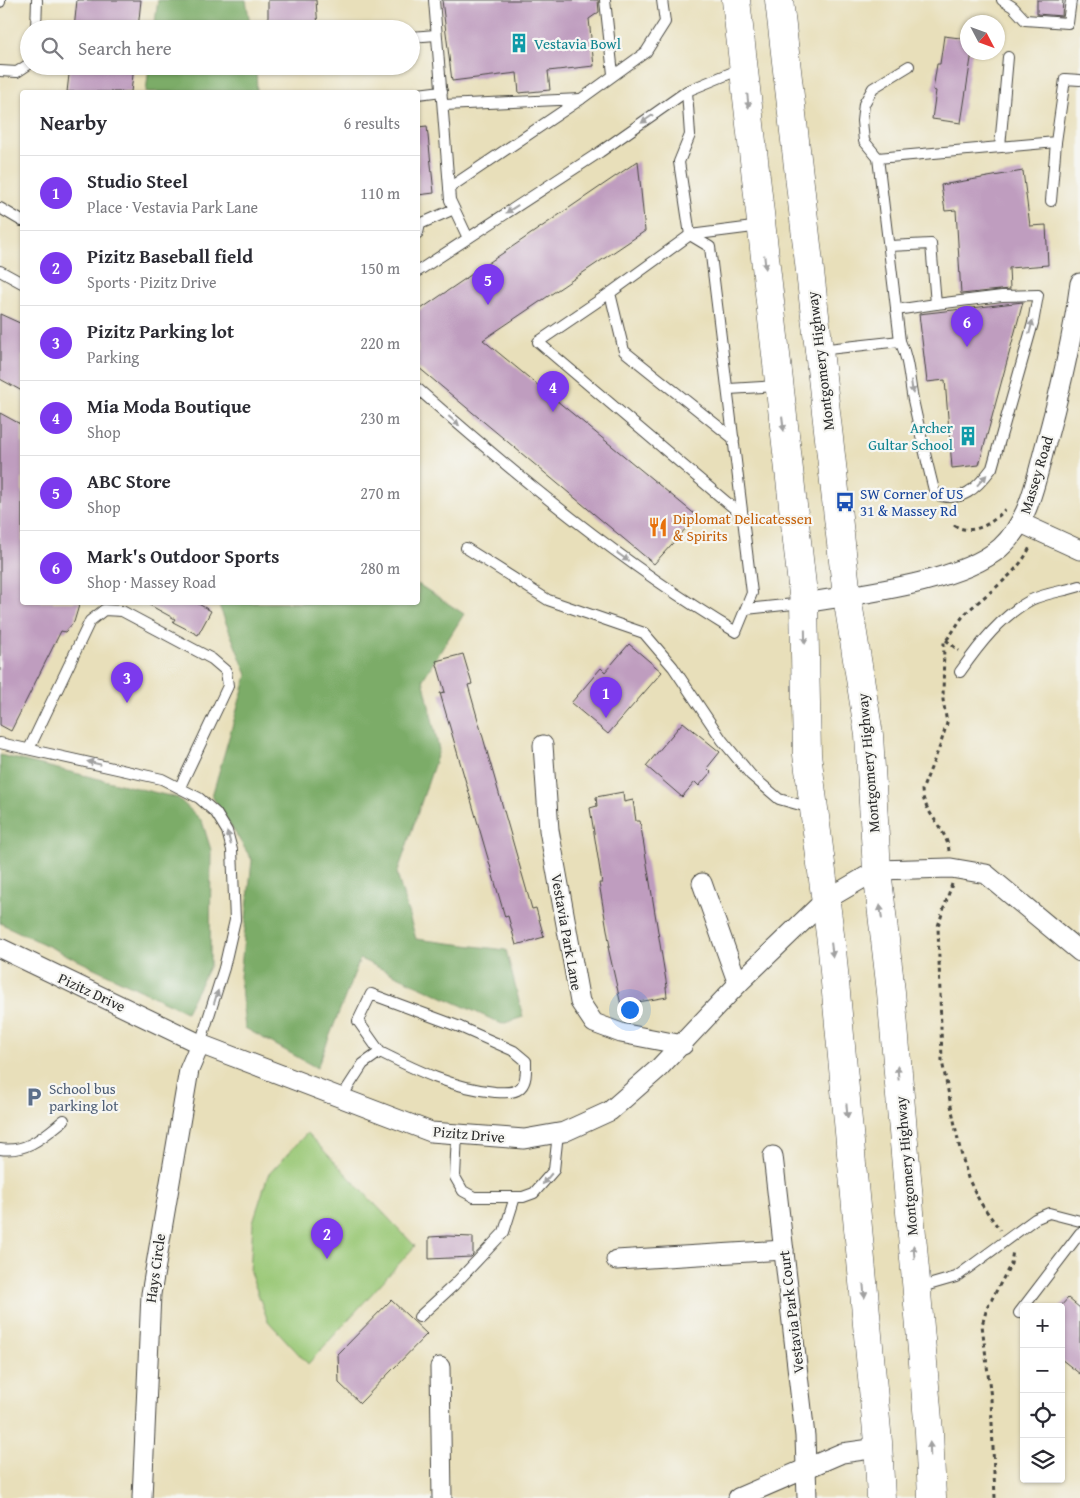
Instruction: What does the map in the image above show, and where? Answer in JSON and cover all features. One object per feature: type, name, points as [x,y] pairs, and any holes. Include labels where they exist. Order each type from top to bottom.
[{"type":"main road","points":[[736,0],[804,603],[807,754],[824,901],[832,950],[881,1498]]},
{"type":"main road","name":"Montgomery Highway","points":[[779,0],[818,350],[848,596],[869,735],[876,870],[891,992],[929,1432],[932,1498]]},
{"type":"street","name":"Massey Road","points":[[804,603],[927,581],[978,562],[1000,548],[1021,523],[1031,498],[1064,379],[1080,283]]},
{"type":"street","points":[[1021,523],[1080,550]]},
{"type":"street","name":"Vestavia Park Lane","points":[[543,745],[549,830],[580,1002],[594,1023],[621,1033],[682,1045]]},
{"type":"street","points":[[876,870],[952,868],[986,874],[1080,952]]},
{"type":"street","name":"Pizitz Drive","points":[[0,948],[200,1044],[431,1132],[524,1139],[558,1133],[610,1111],[682,1045],[738,984],[824,901],[876,870]]},
{"type":"street","points":[[702,883],[738,984]]},
{"type":"street","name":"Hays Circle","points":[[142,1498],[150,1294],[189,1070],[200,1044]]},
{"type":"street","name":"Vestavia Park Court","points":[[773,1156],[805,1436],[806,1498]]},
{"type":"street","points":[[616,1260],[784,1250]]},
{"type":"street","points":[[440,1367],[442,1498]]},
{"type":"street","points":[[738,1498],[842,1453],[878,1448]]},
{"type":"lane","points":[[36,20],[37,0]]},
{"type":"lane","points":[[434,0],[444,105],[450,200],[468,238]]},
{"type":"lane","points":[[605,0],[613,74]]},
{"type":"lane","points":[[449,188],[581,99],[613,74],[646,52],[665,22],[662,0]]},
{"type":"lane","points":[[1002,0],[1014,3],[1024,20],[1068,23],[1071,0]]},
{"type":"lane","points":[[420,36],[436,35]]},
{"type":"lane","points":[[1000,147],[1008,57]]},
{"type":"lane","points":[[896,310],[1002,296],[1038,295],[1033,322],[992,468],[980,484],[963,495],[948,499],[936,494],[913,398],[907,356],[900,341],[896,310],[889,246],[878,158],[864,140],[862,121],[864,104],[873,88],[909,66]]},
{"type":"lane","points":[[420,270],[600,152],[687,91],[744,68]]},
{"type":"lane","points":[[0,71],[17,72],[20,70]]},
{"type":"lane","points":[[1051,201],[1056,142],[1065,79],[1080,80]]},
{"type":"lane","points":[[420,94],[442,91]]},
{"type":"lane","points":[[420,391],[584,528],[678,597],[736,632],[752,593],[710,248],[690,235],[680,162],[690,135],[687,91]]},
{"type":"lane","points":[[444,105],[581,99]]},
{"type":"lane","points":[[878,158],[1056,142]]},
{"type":"lane","points":[[0,208],[20,220]]},
{"type":"lane","points":[[420,225],[454,209]]},
{"type":"lane","points":[[743,516],[538,342],[610,294],[690,235],[761,226]]},
{"type":"lane","points":[[889,246],[930,244],[936,304]]},
{"type":"lane","points":[[0,271],[20,282]]},
{"type":"lane","points":[[610,294],[624,351],[734,439]]},
{"type":"lane","points":[[818,350],[900,341]]},
{"type":"lane","points":[[728,389],[779,386]]},
{"type":"lane","points":[[466,548],[548,600],[644,633],[673,667],[722,740],[751,775],[779,799],[814,809]]},
{"type":"lane","points":[[960,672],[981,641],[1014,612],[1032,600],[1080,586]]},
{"type":"lane","points":[[746,608],[804,603]]},
{"type":"lane","points":[[29,749],[90,621],[104,610],[122,611],[212,659],[226,671],[228,686],[180,787]]},
{"type":"lane","points":[[0,743],[162,779],[199,798],[216,813],[228,830],[234,870],[235,920],[224,968],[200,1044]]},
{"type":"lane","points":[[371,994],[460,1027],[514,1051],[526,1062],[525,1077],[522,1086],[515,1092],[471,1090],[430,1077],[380,1052],[358,1021],[371,994]]},
{"type":"lane","points":[[341,1098],[363,1064],[380,1052]]},
{"type":"lane","points":[[0,1149],[15,1152],[27,1147],[64,1120]]},
{"type":"lane","points":[[457,1133],[455,1177],[463,1191],[474,1197],[523,1197],[534,1193],[554,1170],[558,1133]]},
{"type":"lane","points":[[419,1317],[454,1285],[504,1232],[515,1197]]},
{"type":"lane","points":[[917,1289],[956,1277],[1035,1218],[1049,1213],[1080,1221]]},
{"type":"lane","points":[[1019,1313],[1080,1233]]},
{"type":"path","points":[[954,525],[960,529],[966,529],[994,522],[1010,502]]},
{"type":"path","points":[[940,746],[922,790],[922,797],[942,829],[949,846],[950,857]]},
{"type":"path","points":[[952,884],[938,926],[942,1061],[958,1145],[968,1178],[980,1202],[1014,1251],[1014,1258],[987,1308],[982,1325],[991,1398],[995,1498]]},
{"type":"green space","points":[[158,0],[246,0],[249,20],[155,20]]},
{"type":"green space","points":[[148,75],[256,75],[257,90],[146,90]]},
{"type":"green space","points":[[420,585],[464,614],[423,679],[439,750],[397,874],[416,939],[506,950],[523,1017],[502,1024],[360,959],[317,1068],[245,1028],[240,977],[252,860],[212,796],[247,675],[219,605],[420,605]]},
{"type":"green space","points":[[0,755],[178,798],[202,821],[211,850],[210,965],[186,1012],[0,923]]},
{"type":"green space","points":[[307,1133],[415,1246],[308,1364],[268,1321],[250,1272],[253,1222],[268,1175]]},
{"type":"building","points":[[77,0],[141,0],[139,20],[75,20]]},
{"type":"building","points":[[268,0],[316,0],[317,20],[268,20]]},
{"type":"building","name":"Vestavia Bowl","points":[[442,0],[598,0],[599,12],[589,19],[594,66],[548,71],[550,90],[519,93],[517,73],[452,81]]},
{"type":"building","points":[[1037,0],[1063,0],[1062,16],[1037,14]]},
{"type":"building","points":[[944,36],[960,38],[960,60],[971,60],[961,123],[932,119],[936,91],[933,90],[937,64],[940,64]]},
{"type":"building","points":[[69,75],[133,75],[131,90],[67,90]]},
{"type":"building","points":[[427,126],[434,193],[420,195],[420,127]]},
{"type":"building","points":[[638,161],[645,231],[483,340],[697,516],[654,564],[420,369],[420,310]]},
{"type":"building","points":[[1023,171],[1030,226],[1046,225],[1048,265],[1009,268],[1010,289],[961,294],[956,210],[945,211],[941,185]]},
{"type":"building","points":[[1023,302],[979,465],[952,468],[945,380],[927,382],[919,314]]},
{"type":"building","points":[[0,314],[20,323],[20,390],[0,379]]},
{"type":"building","points":[[0,413],[20,424],[20,605],[79,605],[74,622],[65,632],[61,631],[11,731],[0,725]]},
{"type":"building","points":[[149,605],[200,605],[211,611],[198,635],[173,622],[175,619]]},
{"type":"building","points":[[629,644],[662,672],[608,734],[571,703],[601,668],[605,672]]},
{"type":"building","points":[[463,654],[472,684],[468,685],[532,909],[536,908],[544,937],[516,945],[508,916],[505,917],[440,693],[445,692],[436,661]]},
{"type":"building","points":[[683,722],[720,752],[707,768],[711,772],[699,786],[695,782],[682,797],[646,766]]},
{"type":"building","points":[[623,792],[624,802],[633,800],[636,821],[640,821],[667,987],[667,997],[621,1005],[608,947],[610,947],[599,883],[602,883],[590,808],[597,806],[596,797]]},
{"type":"building","points":[[429,1237],[473,1237],[473,1255],[471,1257],[429,1259]]},
{"type":"building","points":[[1068,1298],[1080,1308],[1080,1374],[1065,1362],[1064,1303]]},
{"type":"building","points":[[391,1300],[427,1334],[360,1403],[339,1383],[338,1354]]},
{"type":"place","name":"Vestavia Bowl","points":[[519,43]]},
{"type":"place","name":"ABC Store","points":[[488,305]]},
{"type":"place","name":"Mark's Outdoor Sports","points":[[967,347]]},
{"type":"place","name":"Mia Moda Boutique","points":[[553,412]]},
{"type":"place","name":"Archer Gultar School","points":[[968,436]]},
{"type":"place","name":"SW Corner of US 31 & Massey Rd","points":[[845,502]]},
{"type":"place","name":"Diplomat Delicatessen & Spirits","points":[[658,527]]},
{"type":"place","name":"Pizitz Parking lot","points":[[127,703]]},
{"type":"place","name":"Studio Steel","points":[[606,718]]},
{"type":"place","name":"School bus parking lot","points":[[34,1097]]},
{"type":"place","name":"Pizitz Baseball field","points":[[327,1259]]}]
